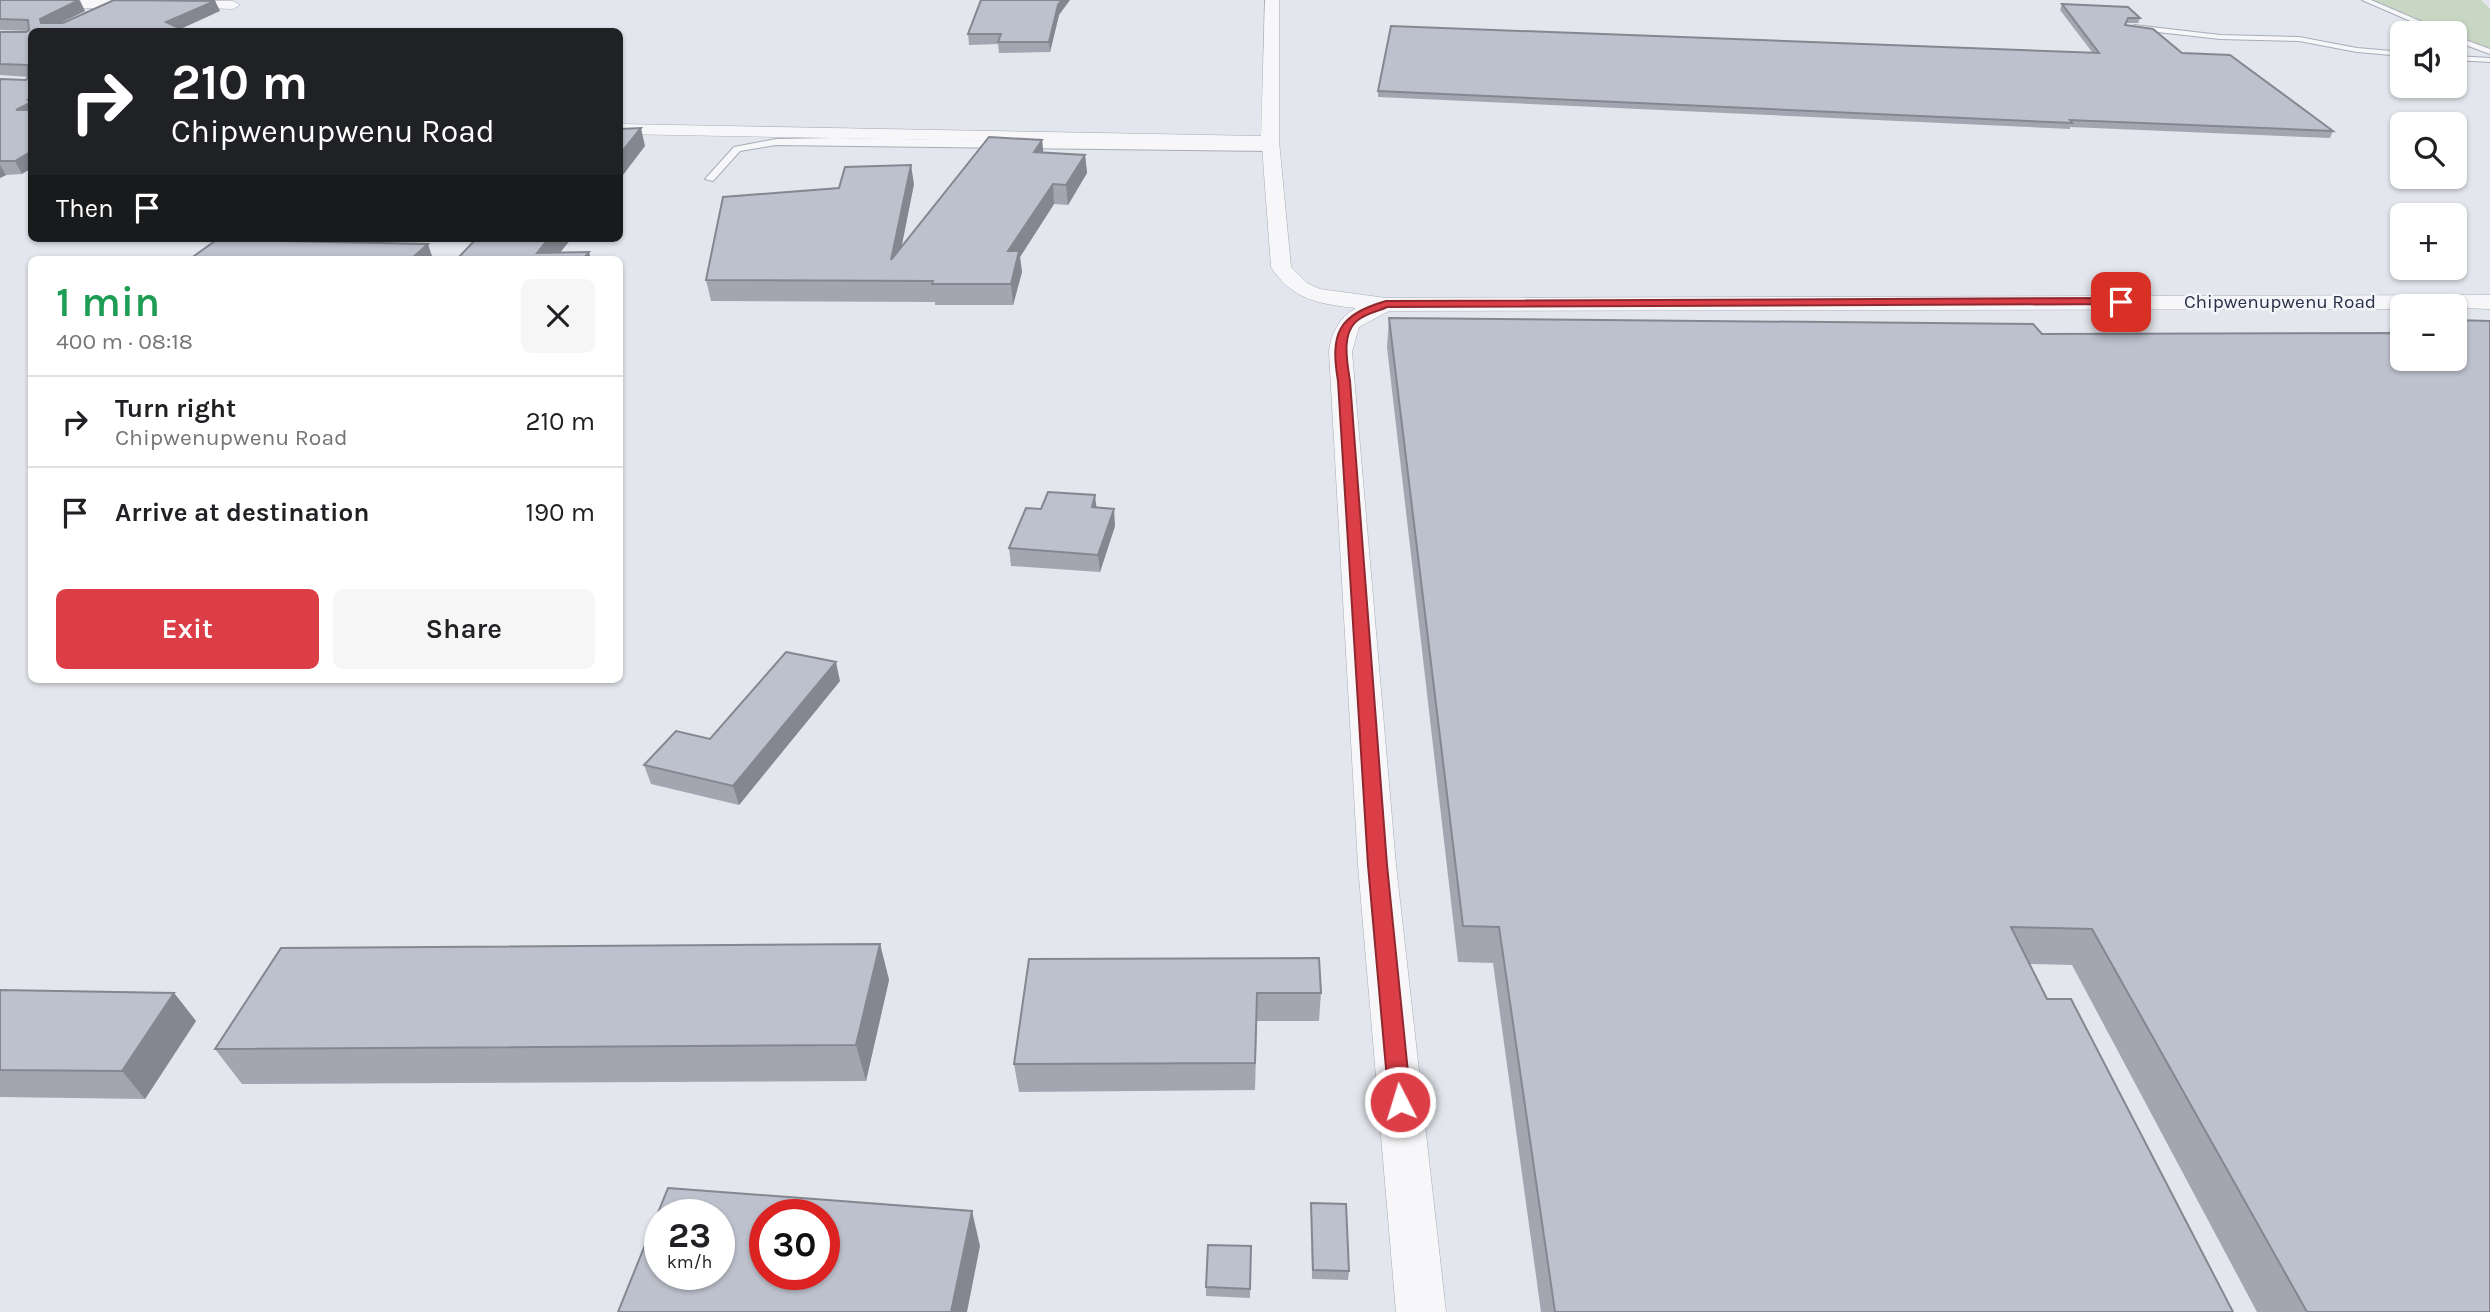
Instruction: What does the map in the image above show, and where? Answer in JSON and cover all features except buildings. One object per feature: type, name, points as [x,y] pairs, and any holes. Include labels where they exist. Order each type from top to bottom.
[{"type":"street","points":[[1272,0],[1270,144],[1281,267],[1286,278],[1304,290],[1327,298],[1386,304]]},
{"type":"street","points":[[0,4],[122,2]]},
{"type":"street","points":[[79,20],[122,2]]},
{"type":"street","points":[[161,3],[233,5]]},
{"type":"street","points":[[623,129],[1270,144]]},
{"type":"street","name":"Chipwenupwenu Road","points":[[1421,1312],[1377,865],[1344,381],[1339,355],[1345,327],[1356,316],[1386,304],[2490,302]]},
{"type":"lane","points":[[2364,0],[2415,21]]},
{"type":"lane","points":[[2128,27],[2220,37],[2299,39],[2357,50],[2390,53]]},
{"type":"lane","points":[[2467,43],[2490,52]]},
{"type":"lane","points":[[2467,59],[2490,60]]},
{"type":"lane","points":[[709,179],[737,149],[776,142],[1270,144]]},
{"type":"green space","points":[[2372,0],[2481,0],[2490,9],[2490,49],[2467,39],[2467,21],[2423,21]]},
{"type":"route","points":[[1400,1102],[1377,865],[1344,381],[1339,355],[1345,327],[1356,316],[1386,304],[2121,302]]}]
